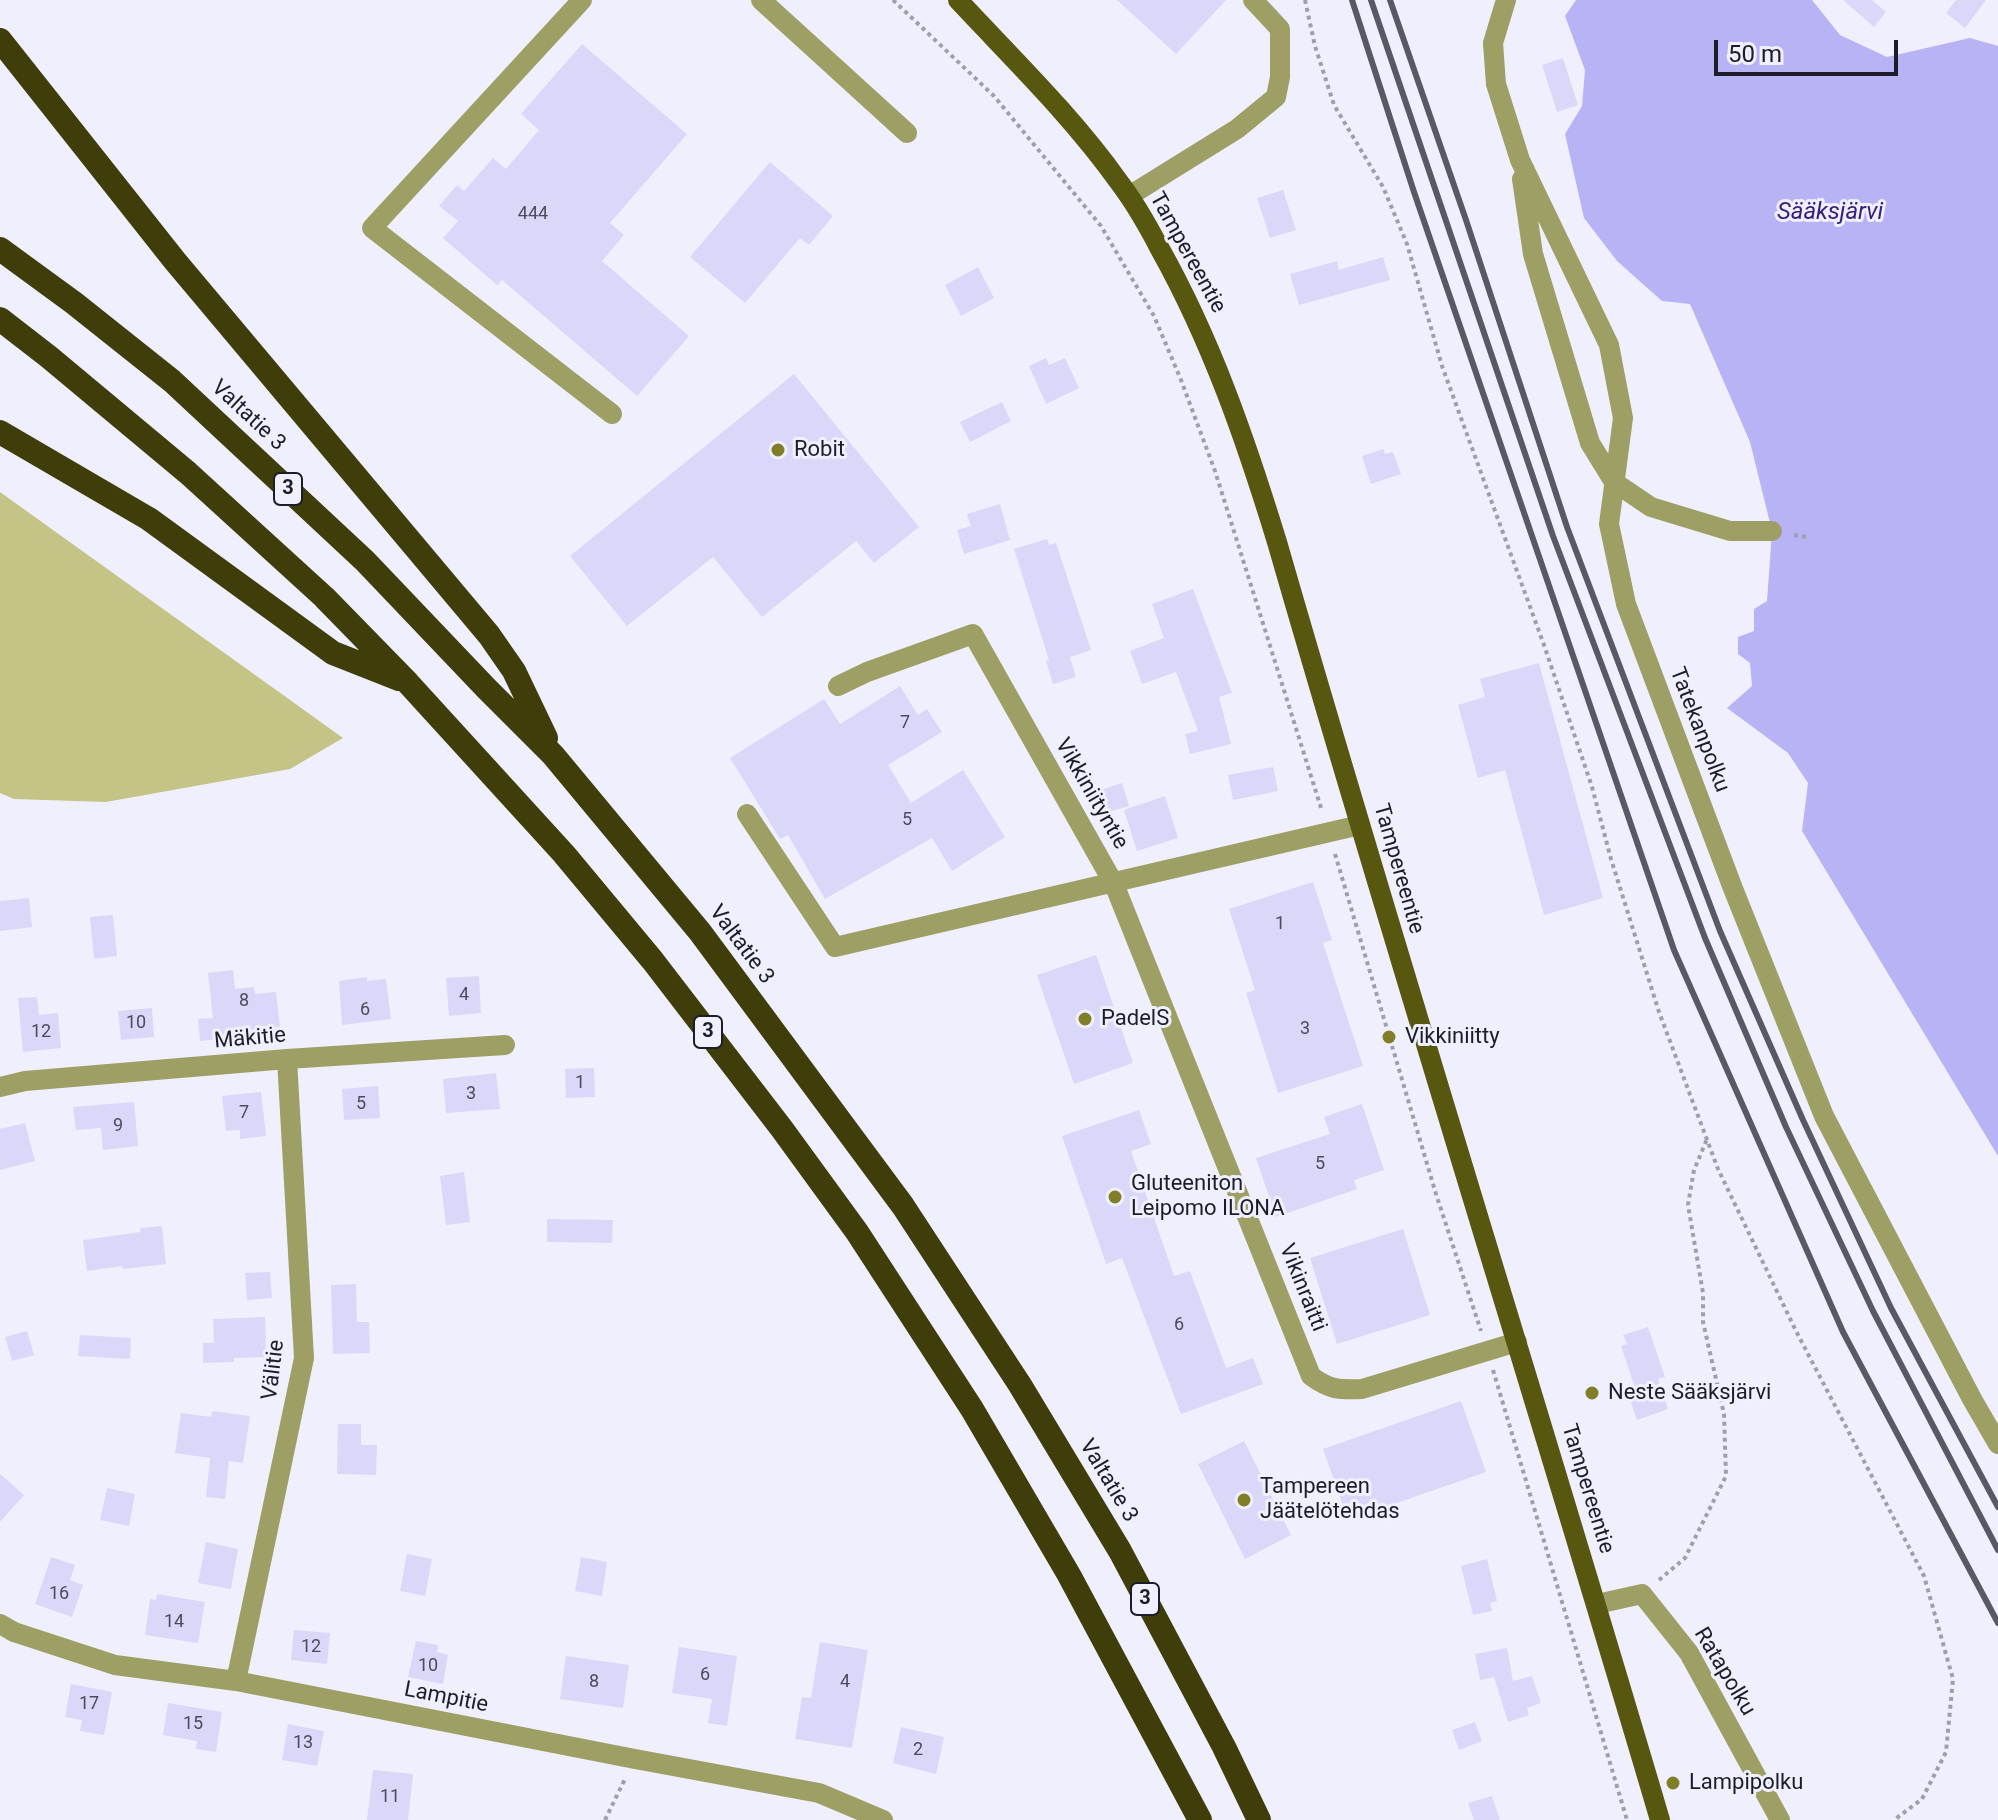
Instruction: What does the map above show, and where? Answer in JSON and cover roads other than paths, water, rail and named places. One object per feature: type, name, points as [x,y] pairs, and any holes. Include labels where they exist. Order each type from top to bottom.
[{"type":"highway","points":[[0,40],[175,261],[489,635],[514,671],[553,755]]},
{"type":"highway","name":"Valtatie 3","points":[[0,249],[172,381],[365,561],[553,755],[700,932],[903,1206],[1020,1385],[1120,1551],[1224,1747],[1259,1820]]},
{"type":"highway","name":"3","points":[[0,319],[188,473],[324,597],[408,683],[564,854],[653,961],[857,1232],[972,1409],[1069,1575],[1200,1820]]},
{"type":"highway","points":[[0,432],[149,519],[333,653],[408,683]]},
{"type":"main road","name":"Tampereentie","points":[[958,0],[1055,103],[1129,196],[1194,311],[1239,422],[1660,1820]]},
{"type":"street","points":[[582,0],[372,228],[612,414]]},
{"type":"street","points":[[761,0],[907,133]]},
{"type":"street","points":[[1129,196],[1237,129],[1276,97],[1280,77],[1280,29],[1253,0]]},
{"type":"street","name":"Tatekanpolku","points":[[1503,1],[1493,43],[1496,84],[1520,160],[1609,345],[1623,418],[1609,524],[1626,604],[1824,1116],[1998,1444]]},
{"type":"street","points":[[1520,160],[1533,254],[1590,443],[1614,482],[1651,507],[1730,531],[1772,531]]},
{"type":"street","name":"Vikkiniityntie","points":[[838,686],[867,672],[973,634],[1114,884],[1360,825]]},
{"type":"street","points":[[747,814],[835,947],[1114,884]]},
{"type":"street","name":"Vikinraitti","points":[[1114,884],[1311,1376],[1325,1387],[1362,1389],[1517,1342]]},
{"type":"street","name":"Mäkitie","points":[[0,1087],[25,1081],[287,1059],[505,1045]]},
{"type":"street","name":"Välitie","points":[[236,1681],[304,1358],[287,1059]]},
{"type":"street","name":"Ratapolku","points":[[1597,1604],[1642,1594],[1689,1653],[1780,1820]]},
{"type":"street","name":"Lampitie","points":[[0,1624],[14,1632],[115,1665],[236,1681],[819,1793],[883,1820]]},
{"type":"water","name":"Sääksjärvi","points":[[1576,0],[1812,0],[1840,35],[1887,57],[1970,38],[1998,46],[1998,1156],[1802,831],[1808,783],[1788,753],[1727,708],[1752,686],[1750,663],[1738,654],[1738,637],[1754,631],[1754,609],[1767,601],[1772,531],[1750,442],[1690,304],[1662,301],[1617,261],[1584,218],[1565,134],[1582,106],[1585,70],[1565,16]]},
{"type":"railway","points":[[1352,0],[1414,192],[1674,950],[1843,1332],[1998,1623]]},
{"type":"railway","points":[[1371,0],[1553,536],[1705,938],[1786,1127],[1873,1311],[1998,1550]]},
{"type":"railway","points":[[1390,0],[1567,527],[1720,931],[1803,1120],[1891,1308],[1998,1507]]},
{"type":"place","name":"Robit","points":[[778,450]]},
{"type":"place","name":"PadelS","points":[[1085,1019]]},
{"type":"place","name":"Vikkiniitty","points":[[1389,1037]]},
{"type":"place","name":"Gluteeniton Leipomo ILONA","points":[[1115,1197]]},
{"type":"place","name":"Neste Sääksjärvi","points":[[1592,1393]]},
{"type":"place","name":"Tampereen Jäätelötehdas","points":[[1244,1500]]},
{"type":"place","name":"Lampipolku","points":[[1673,1783]]}]
